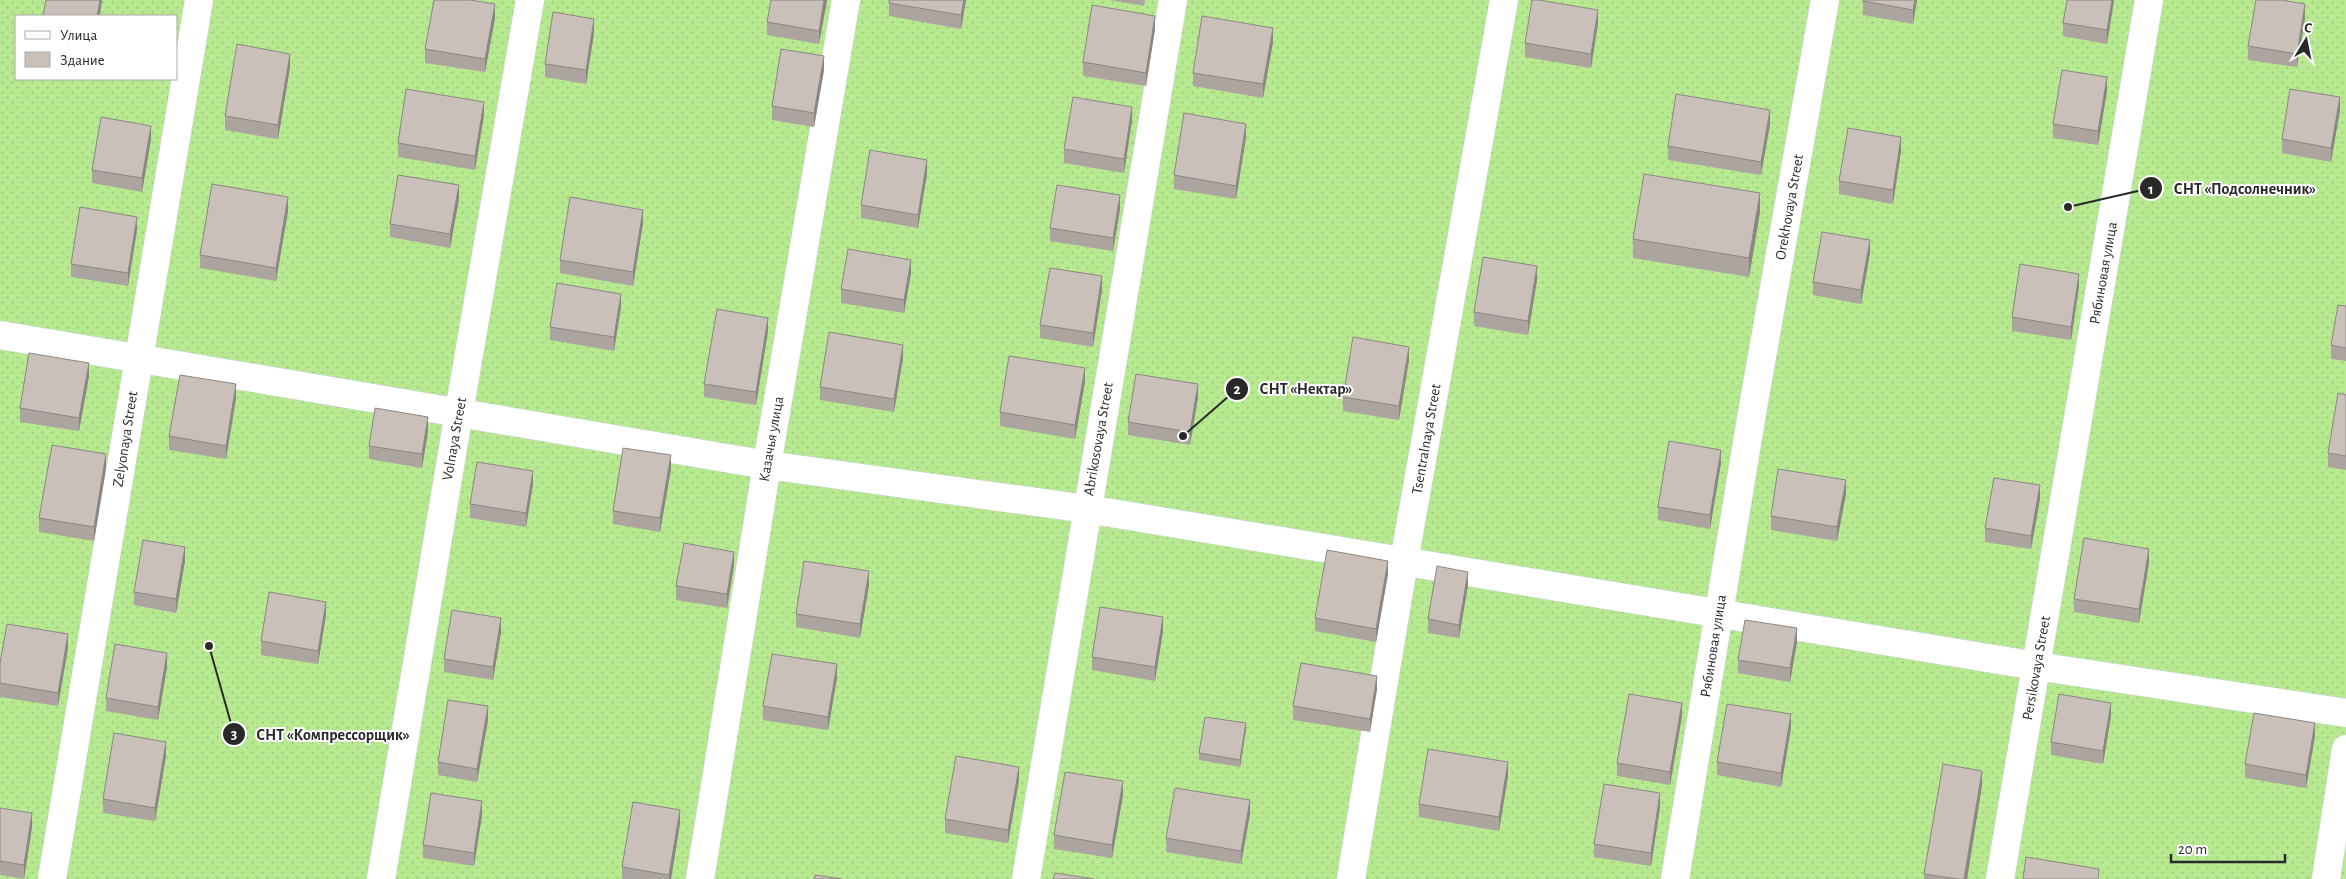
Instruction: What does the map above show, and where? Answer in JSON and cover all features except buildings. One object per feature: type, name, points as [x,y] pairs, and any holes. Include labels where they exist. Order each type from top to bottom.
[{"type":"street","name":"Zelyonaya Street","points":[[52,879],[199,0]]},
{"type":"street","name":"Volnaya Street","points":[[381,879],[530,0]]},
{"type":"street","name":"Казачья улица","points":[[700,879],[766,465],[846,0]]},
{"type":"street","name":"Abrikosovaya Street","points":[[1026,879],[1086,509],[1173,0]]},
{"type":"street","name":"Tsentralnaya Street","points":[[1351,879],[1404,561],[1504,0]]},
{"type":"street","name":"Orekhovaya Street","points":[[1752,413],[1825,0]]},
{"type":"street","name":"Рябиновая улица","points":[[2072,458],[2149,0]]},
{"type":"street","points":[[0,335],[139,357],[766,465],[1086,509],[2036,666],[2346,713]]},
{"type":"street","name":"Рябиновая улица","points":[[1675,879],[1752,413]]},
{"type":"street","name":"Persikovaya Street","points":[[2000,879],[2072,458]]},
{"type":"street","points":[[2326,879],[2346,748]]},
{"type":"green space","points":[[0,0],[2346,0],[2346,879],[0,879]]},
{"type":"place","name":"СНТ «Подсолнечник»","points":[[2068,207]]},
{"type":"place","name":"СНТ «Нектар»","points":[[1183,436]]},
{"type":"place","name":"СНТ «Компрессорщик»","points":[[209,646]]}]
